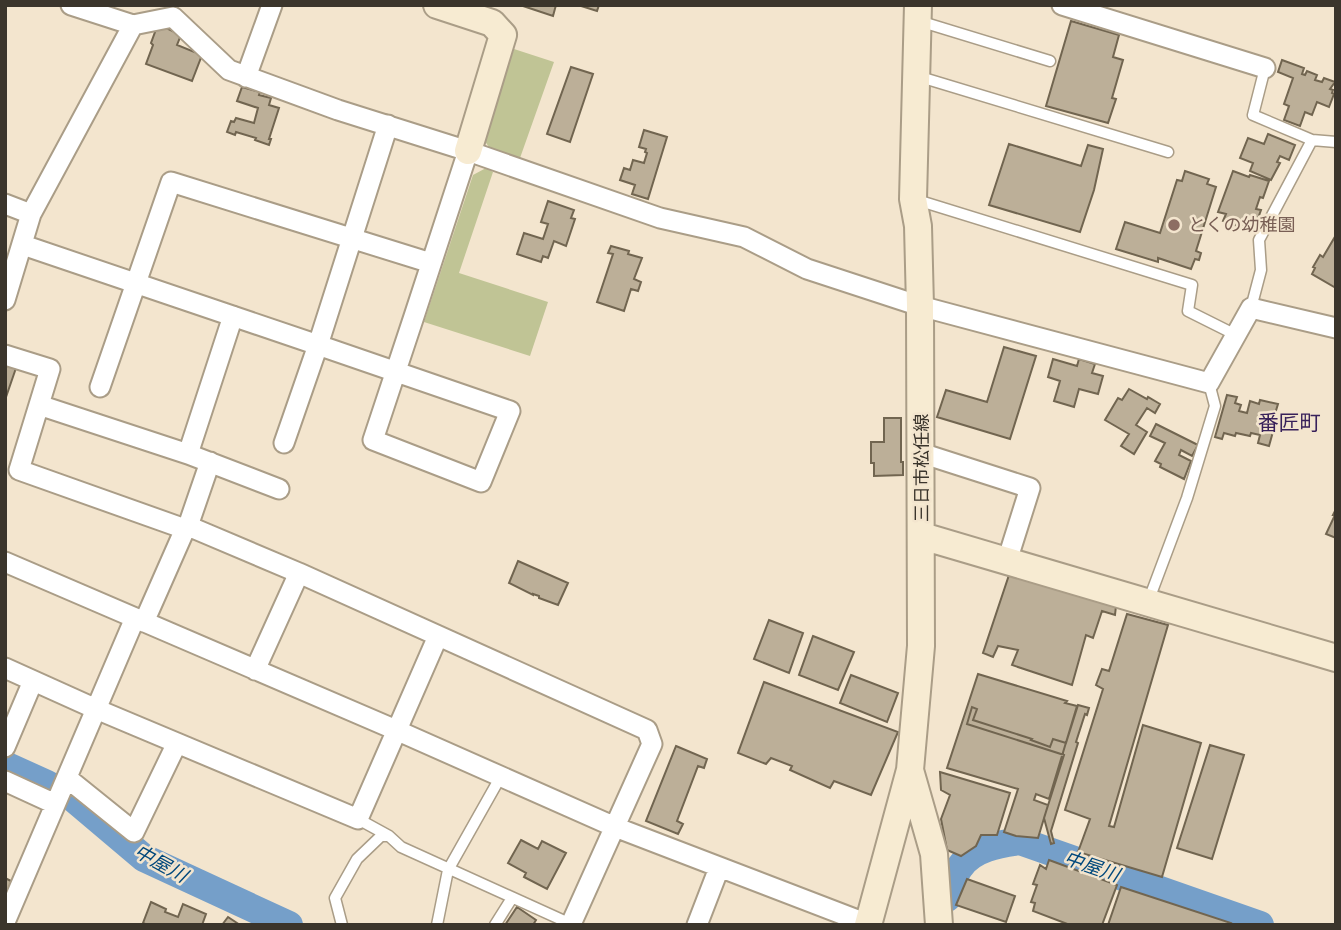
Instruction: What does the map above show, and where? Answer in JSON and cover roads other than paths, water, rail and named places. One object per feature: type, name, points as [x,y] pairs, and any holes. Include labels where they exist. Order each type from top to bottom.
[{"type":"main road","points":[[437,5],[492,23],[503,35],[468,151]]},
{"type":"main road","name":"三日市松任線","points":[[868,924],[909,770],[921,646],[920,306],[918,226],[913,199],[918,13]]},
{"type":"main road","points":[[922,536],[1336,658]]},
{"type":"main road","points":[[909,770],[934,854],[939,925]]},
{"type":"street","points":[[71,5],[133,25],[175,11],[229,70],[246,77],[660,218],[744,237],[807,269],[920,306],[1209,383],[1251,309],[1336,328]]},
{"type":"street","points":[[246,77],[272,5]]},
{"type":"street","points":[[1062,5],[1265,68]]},
{"type":"street","points":[[5,300],[31,214],[133,25]]},
{"type":"street","points":[[284,443],[388,125]]},
{"type":"street","points":[[23,245],[396,371],[510,411],[481,482],[373,440],[396,371],[468,151]]},
{"type":"street","points":[[100,387],[171,181],[431,263]]},
{"type":"street","points":[[5,204],[31,214]]},
{"type":"street","points":[[188,454],[233,316]]},
{"type":"street","points":[[5,355],[50,369],[19,470],[187,527],[299,573],[647,730],[652,744],[571,924]]},
{"type":"street","points":[[39,405],[211,462],[279,489]]},
{"type":"street","points":[[921,453],[1030,488],[1007,561]]},
{"type":"street","points":[[5,922],[96,709],[187,527],[211,462]]},
{"type":"street","points":[[5,562],[615,827],[868,924]]},
{"type":"street","points":[[254,670],[299,573]]},
{"type":"street","points":[[5,668],[96,709],[358,818],[438,636]]},
{"type":"street","points":[[5,747],[33,681]]},
{"type":"street","points":[[5,782],[61,792],[134,832],[177,743]]},
{"type":"street","points":[[697,925],[719,868]]},
{"type":"lane","points":[[918,13],[1050,61]]},
{"type":"lane","points":[[1265,68],[1253,115],[1312,140],[1336,142]]},
{"type":"lane","points":[[917,76],[1168,152]]},
{"type":"lane","points":[[1251,309],[1261,270],[1259,240],[1312,140]]},
{"type":"lane","points":[[913,199],[1192,285],[1188,311],[1236,335]]},
{"type":"lane","points":[[1147,602],[1187,498],[1215,406],[1209,383]]},
{"type":"lane","points":[[438,925],[449,870],[500,776]]},
{"type":"lane","points":[[358,818],[389,836],[401,847],[571,924]]},
{"type":"lane","points":[[342,925],[335,898],[357,859],[381,836],[389,836]]},
{"type":"lane","points":[[495,925],[512,898]]},
{"type":"waterway","name":"中屋川","points":[[5,765],[73,798],[144,858],[289,925]]},
{"type":"waterway","name":"中屋川","points":[[947,898],[958,870],[972,855],[995,846],[1020,841],[1260,925]]},
{"type":"place","name":"とくの幼稚園","points":[[1174,225]]},
{"type":"district","name":"番匠町","points":[[1289,423]]}]
